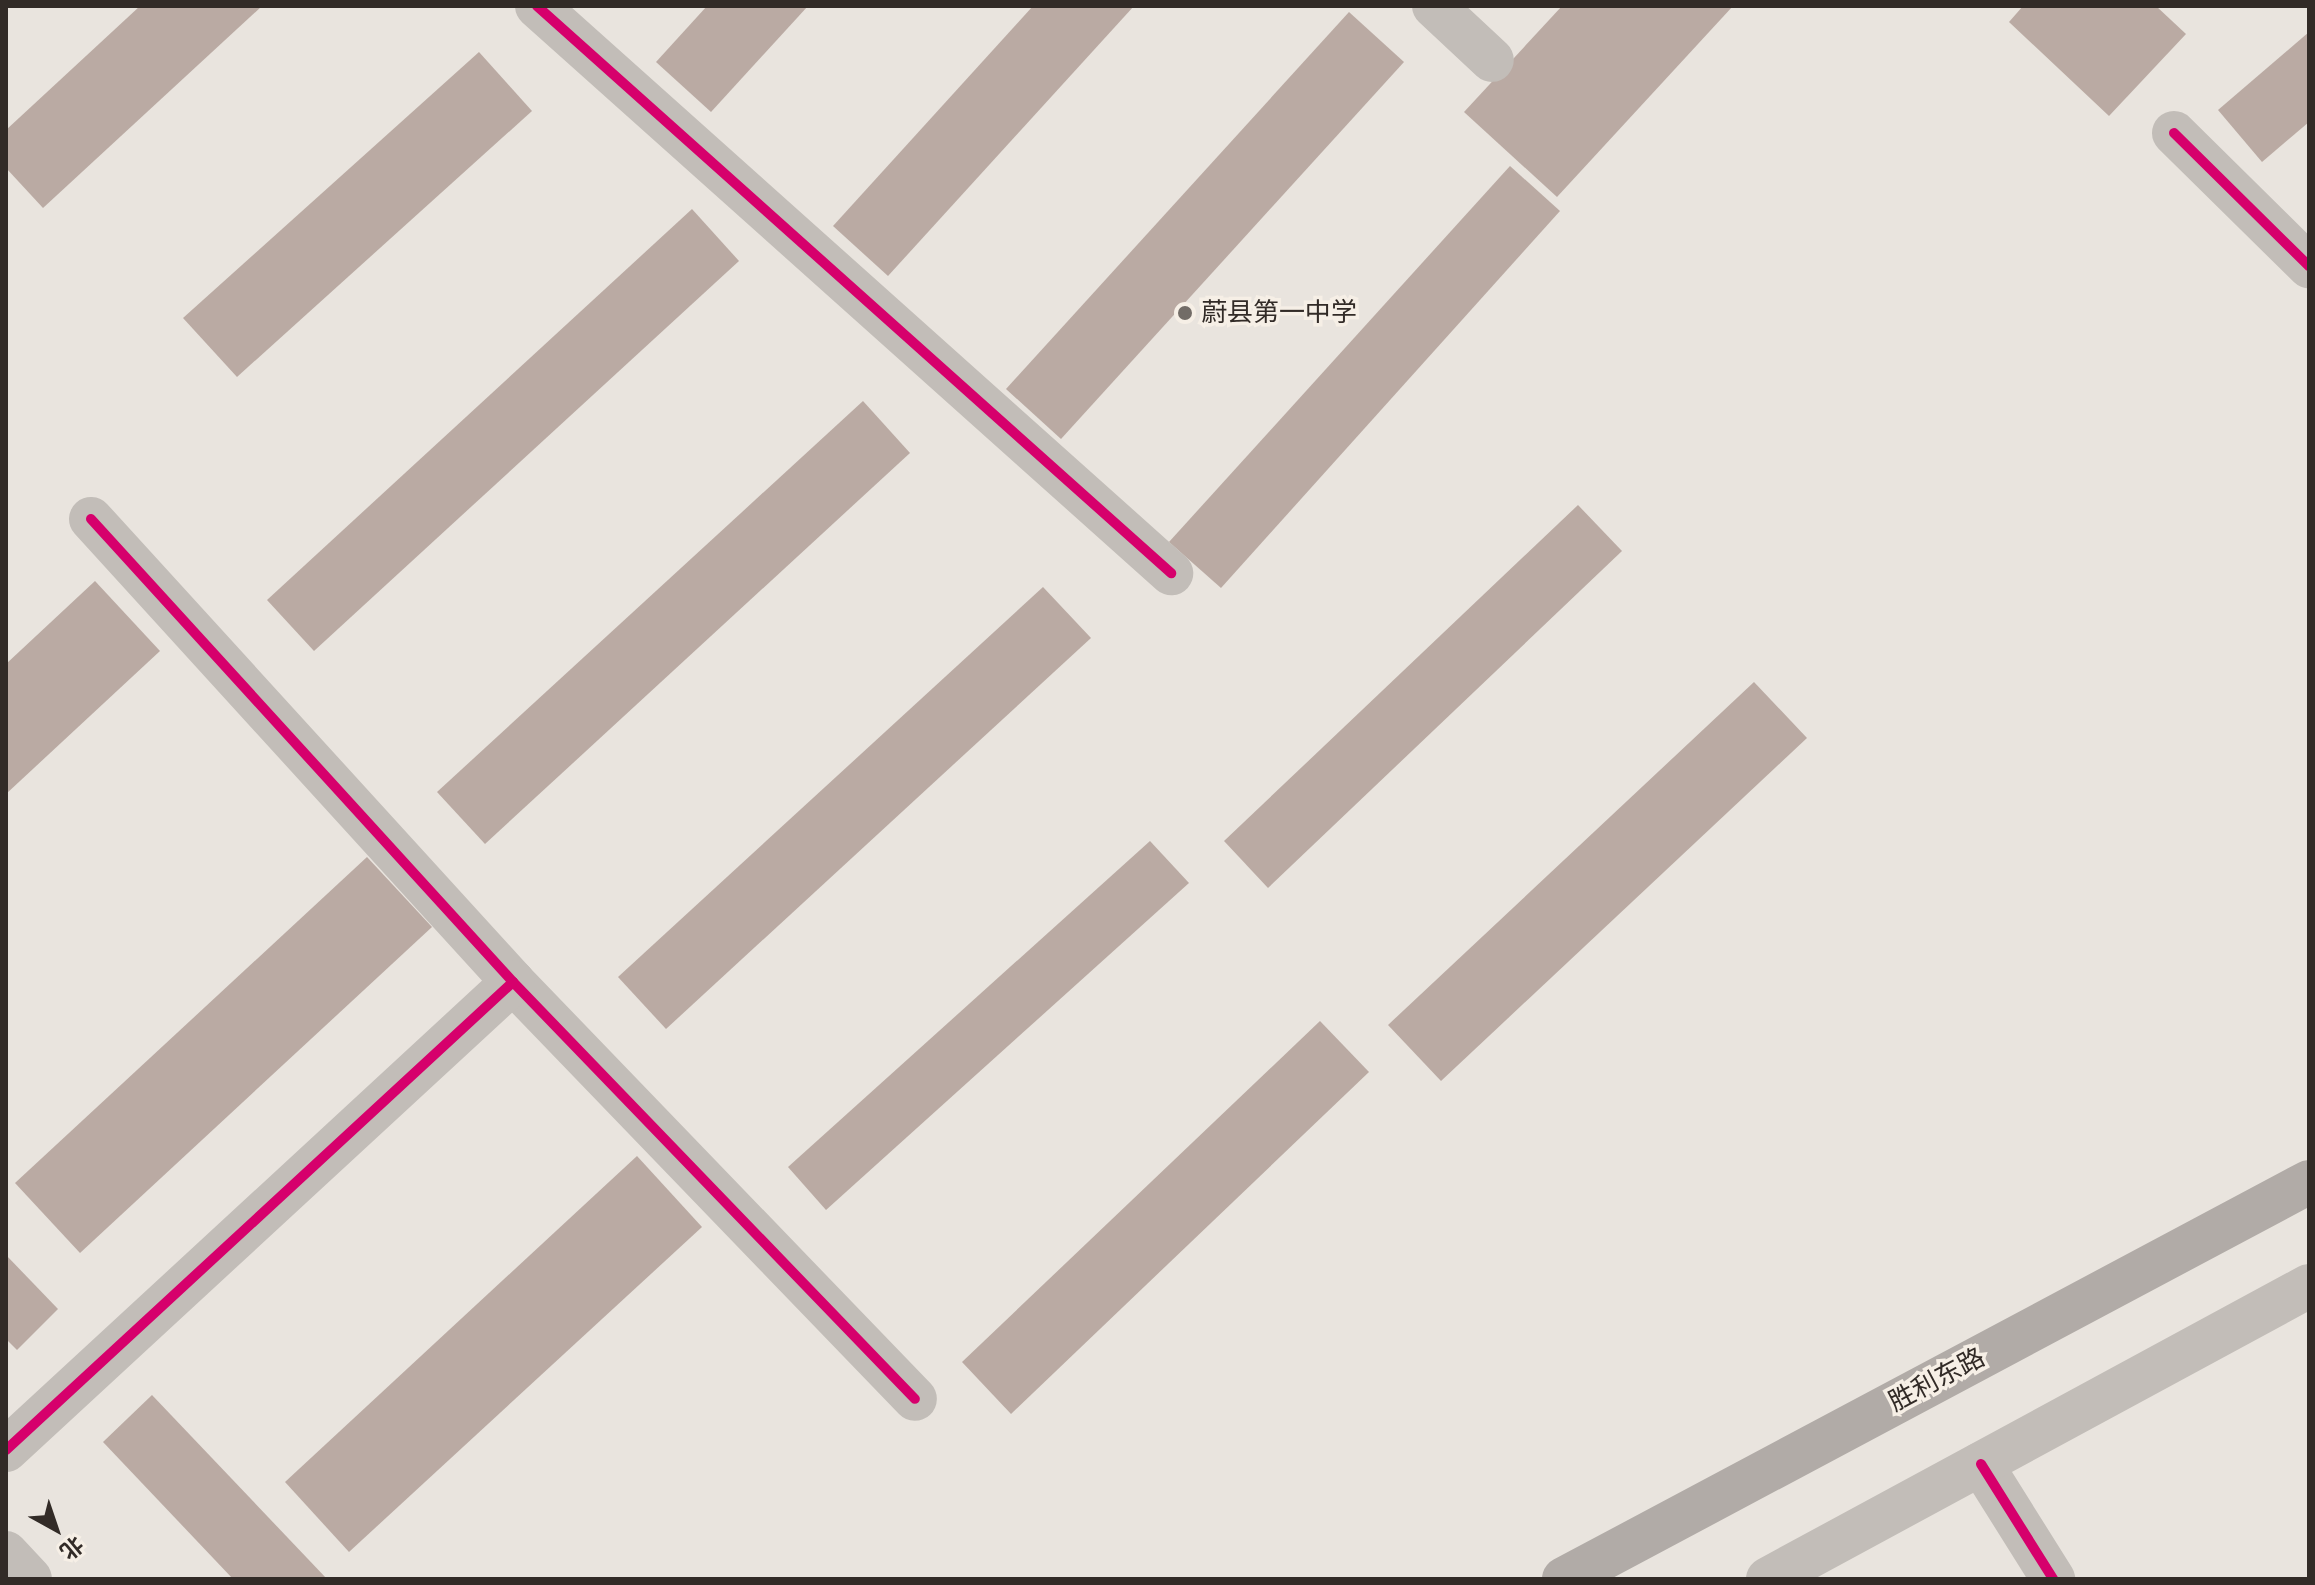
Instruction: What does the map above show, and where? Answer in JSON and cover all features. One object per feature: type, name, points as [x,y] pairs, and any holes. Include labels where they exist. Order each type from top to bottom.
[{"type":"main road","name":"胜利东路","points":[[1566,1579],[2309,1182]]},
{"type":"street","points":[[537,6],[1171,573]]},
{"type":"street","points":[[1434,6],[1492,60]]},
{"type":"street","points":[[2174,133],[2309,266]]},
{"type":"street","points":[[91,519],[513,982],[915,1399]]},
{"type":"street","points":[[6,1450],[513,982]]},
{"type":"street","points":[[1768,1579],[2309,1286]]},
{"type":"street","points":[[1981,1464],[2053,1579]]},
{"type":"street","points":[[6,1553],[30,1579]]},
{"type":"building","points":[[140,6],[262,6],[43,208],[6,168],[6,130]]},
{"type":"building","points":[[707,6],[808,6],[711,112],[656,62]]},
{"type":"building","points":[[1033,6],[1134,6],[888,276],[833,226]]},
{"type":"building","points":[[1562,6],[1733,6],[1557,197],[1464,112]]},
{"type":"building","points":[[2023,6],[2156,6],[2186,34],[2109,116],[2009,22]]},
{"type":"building","points":[[1349,12],[1404,62],[1061,439],[1006,389]]},
{"type":"building","points":[[2309,32],[2309,122],[2262,162],[2218,110]]},
{"type":"building","points":[[479,52],[532,111],[237,377],[183,318]]},
{"type":"building","points":[[1510,166],[1560,211],[1221,588],[1169,542]]},
{"type":"building","points":[[692,209],[739,261],[314,651],[267,600]]},
{"type":"building","points":[[863,401],[910,453],[485,844],[437,792]]},
{"type":"building","points":[[1578,505],[1622,551],[1268,888],[1224,841]]},
{"type":"building","points":[[95,581],[160,651],[6,794],[6,664]]},
{"type":"building","points":[[1043,587],[1091,638],[666,1029],[618,977]]},
{"type":"building","points":[[1754,682],[1807,738],[1441,1081],[1388,1025]]},
{"type":"building","points":[[1150,841],[1189,883],[826,1210],[788,1167]]},
{"type":"building","points":[[367,857],[432,927],[80,1253],[15,1183]]},
{"type":"building","points":[[1320,1021],[1369,1072],[1011,1414],[962,1362]]},
{"type":"building","points":[[637,1156],[702,1227],[349,1552],[285,1482]]},
{"type":"building","points":[[6,1255],[58,1309],[17,1350],[6,1339]]},
{"type":"building","points":[[152,1395],[327,1579],[233,1579],[103,1442]]},
{"type":"cycle path","points":[[537,6],[1171,573]]},
{"type":"cycle path","points":[[2174,133],[2309,266]]},
{"type":"cycle path","points":[[91,519],[513,982],[915,1399]]},
{"type":"cycle path","points":[[6,1450],[513,982]]},
{"type":"cycle path","points":[[1981,1464],[2053,1579]]},
{"type":"place","name":"蔚县第一中学","points":[[1185,313]]}]
